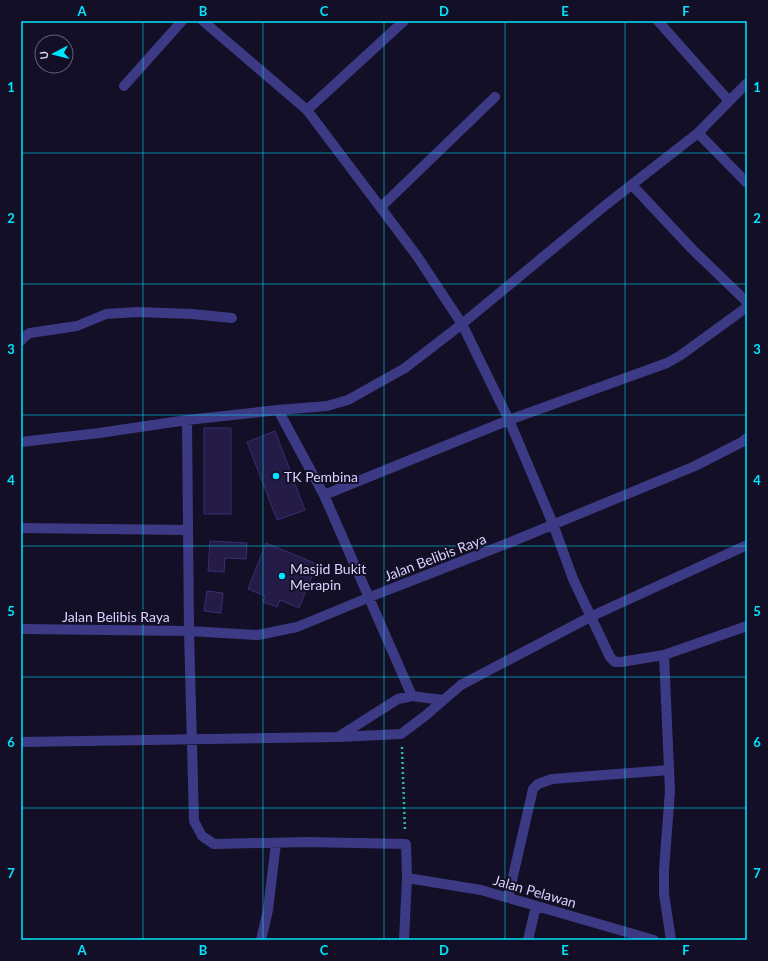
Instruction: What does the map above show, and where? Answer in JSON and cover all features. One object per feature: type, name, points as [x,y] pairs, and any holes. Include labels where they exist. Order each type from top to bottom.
[{"type":"street","points":[[124,86],[182,21]]},
{"type":"street","points":[[203,21],[307,110],[417,256],[462,324],[509,420],[553,524],[573,579],[610,657],[615,662],[621,662],[664,655],[747,626]]},
{"type":"street","points":[[307,110],[404,21]]},
{"type":"street","points":[[658,21],[729,101]]},
{"type":"street","points":[[21,442],[99,433],[187,420],[328,406],[348,400],[405,368],[462,324],[698,133],[747,84]]},
{"type":"street","points":[[381,207],[495,97]]},
{"type":"street","points":[[698,133],[747,183]]},
{"type":"street","points":[[632,185],[693,250],[747,302]]},
{"type":"street","points":[[324,495],[509,420],[667,362],[681,355],[747,308]]},
{"type":"street","points":[[21,341],[30,333],[77,326],[106,314],[137,312],[192,314],[232,318]]},
{"type":"street","points":[[278,410],[324,495],[370,597],[412,696]]},
{"type":"street","points":[[187,420],[189,631],[194,821],[202,836],[214,844],[406,844],[407,878],[404,940]]},
{"type":"street","name":"Jalan Belibis Raya","points":[[21,629],[189,631],[258,635],[297,627],[511,542],[695,466],[747,438]]},
{"type":"street","points":[[21,528],[188,530]]},
{"type":"street","points":[[21,742],[338,737],[401,734],[461,685],[590,617],[747,545]]},
{"type":"street","points":[[664,655],[669,770],[669,812],[664,870],[664,894],[671,940]]},
{"type":"street","points":[[338,737],[398,699],[412,696],[442,700]]},
{"type":"street","points":[[508,898],[533,789],[538,784],[552,778],[669,770]]},
{"type":"street","points":[[261,940],[268,910],[276,843]]},
{"type":"street","name":"Jalan Pelawan","points":[[407,878],[481,890],[654,940]]},
{"type":"street","points":[[528,940],[536,906]]},
{"type":"path","points":[[401,734],[406,844]]},
{"type":"building","points":[[204,428],[231,428],[231,514],[204,514]]},
{"type":"building","name":"TK Pembina","points":[[275,431],[305,510],[277,520],[247,442]]},
{"type":"building","points":[[210,541],[247,543],[246,559],[225,558],[224,572],[208,571]]},
{"type":"building","name":"Masjid Bukit Merapin","points":[[266,543],[317,564],[299,608],[280,600],[277,607],[263,602],[265,596],[248,589]]},
{"type":"building","points":[[207,591],[223,593],[221,613],[204,611]]},
{"type":"place","name":"TK Pembina","points":[[276,476]]},
{"type":"place","name":"Masjid Bukit Merapin","points":[[282,576]]}]
